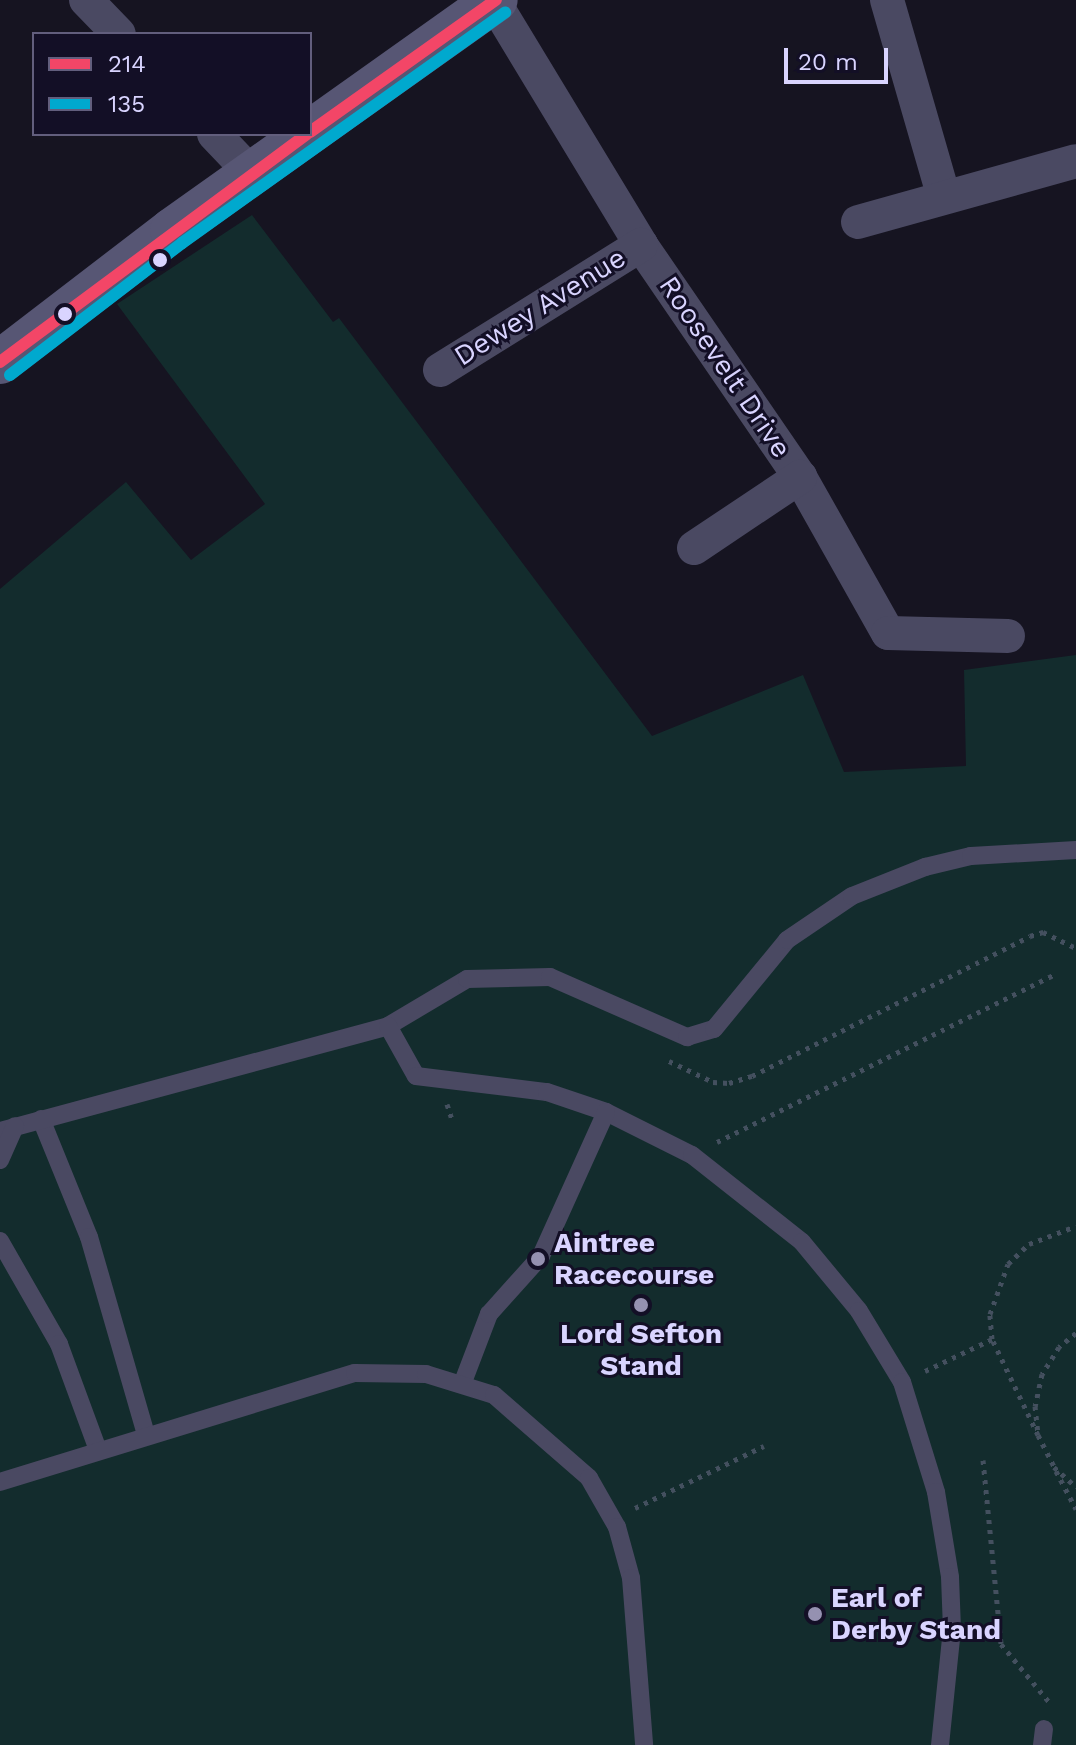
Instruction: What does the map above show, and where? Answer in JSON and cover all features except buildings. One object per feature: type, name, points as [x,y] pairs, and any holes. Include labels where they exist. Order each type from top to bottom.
[{"type":"street","points":[[86,0],[117,32]]},
{"type":"street","points":[[887,0],[944,197]]},
{"type":"street","points":[[312,134],[495,1]]},
{"type":"street","name":"Roosevelt Drive","points":[[495,1],[641,245],[800,477],[888,633],[1008,636]]},
{"type":"street","points":[[216,136],[254,176]]},
{"type":"street","points":[[0,362],[137,255],[309,136]]},
{"type":"street","points":[[858,222],[1066,164]]},
{"type":"street","name":"Dewey Avenue","points":[[440,370],[641,245]]},
{"type":"street","points":[[694,548],[800,477]]},
{"type":"lane","points":[[0,1160],[8,1128],[388,1026],[467,979],[550,977],[687,1037],[714,1029],[787,940],[852,896],[925,867],[971,856],[1076,850]]},
{"type":"lane","points":[[388,1026],[416,1076],[547,1092],[606,1112],[692,1155],[773,1214],[838,1282],[902,1382],[936,1492],[950,1577],[952,1629],[940,1745]]},
{"type":"lane","points":[[463,1382],[489,1314],[541,1256],[606,1112]]},
{"type":"lane","points":[[41,1119],[89,1237],[146,1434]]},
{"type":"lane","points":[[0,1241],[59,1344],[98,1450]]},
{"type":"lane","points":[[0,1482],[146,1434],[355,1373],[426,1374],[463,1382],[494,1395],[547,1436],[589,1478],[613,1519],[631,1578],[644,1745]]},
{"type":"path","points":[[742,1129],[1053,975]]},
{"type":"path","points":[[1076,1226],[1029,1244],[1008,1264],[996,1288],[992,1339],[1076,1509]]},
{"type":"path","points":[[1038,1435],[1035,1406],[1042,1374],[1059,1347],[1076,1333]]},
{"type":"path","points":[[902,1382],[992,1339]]},
{"type":"path","points":[[613,1519],[764,1446]]},
{"type":"path","points":[[983,1460],[1001,1644],[1055,1708]]},
{"type":"path","points":[[1054,1467],[1076,1487]]},
{"type":"green space","name":"Aintree Racecourse","points":[[252,215],[333,322],[339,318],[652,736],[803,675],[844,772],[966,766],[964,670],[1076,655],[1076,1745],[0,1745],[0,589],[126,482],[191,560],[265,504],[117,304]]},
{"type":"transit line","name":"214","points":[[312,131],[496,0]]},
{"type":"transit line","name":"135","points":[[10,375],[182,243],[505,13]]},
{"type":"transit line","name":"214","points":[[0,362],[304,136]]},
{"type":"place","name":"Aintree Racecourse","points":[[538,1259]]},
{"type":"place","name":"Lord Sefton Stand","points":[[641,1305]]},
{"type":"place","name":"Earl of Derby Stand","points":[[815,1614]]}]
